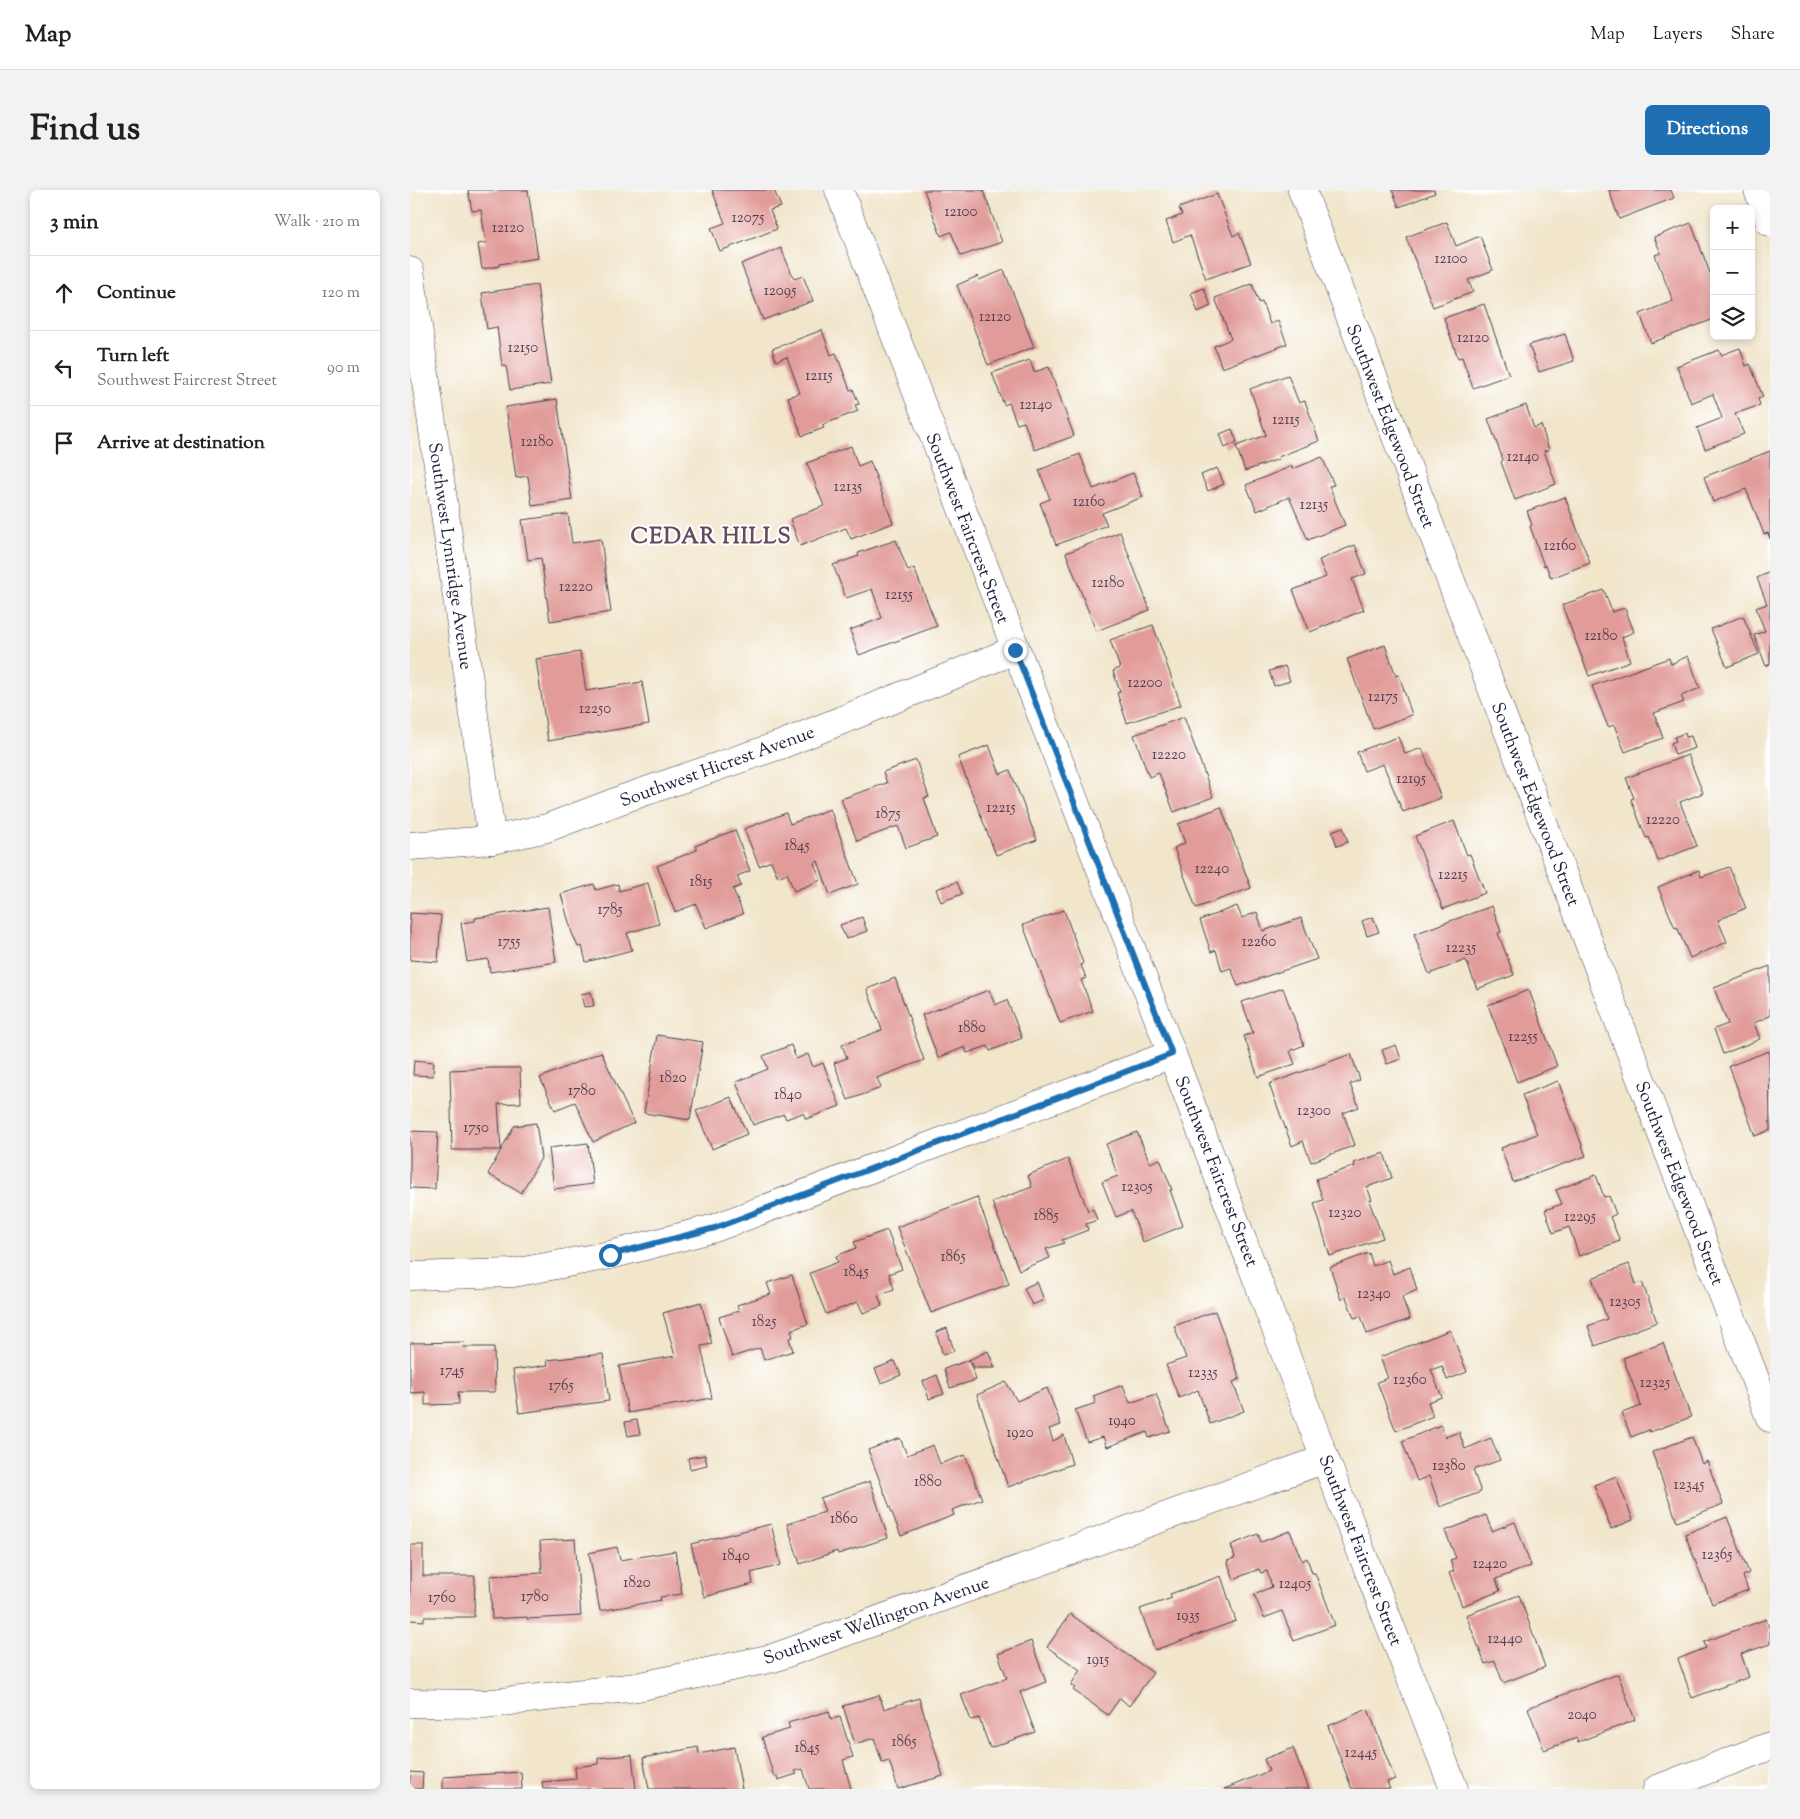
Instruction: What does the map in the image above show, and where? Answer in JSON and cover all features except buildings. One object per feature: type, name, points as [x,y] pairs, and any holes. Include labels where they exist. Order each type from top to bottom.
[{"type":"street","name":"Southwest Faircrest Street","points":[[839,190],[1172,1054],[1325,1459],[1454,1789]]},
{"type":"street","name":"Southwest Edgewood Street","points":[[1302,190],[1770,1418]]},
{"type":"street","points":[[1758,190],[1770,222]]},
{"type":"street","name":"Southwest Lynnridge Avenue","points":[[410,271],[492,840]]},
{"type":"street","name":"Southwest Hicrest Avenue","points":[[410,846],[492,840],[547,828],[623,799],[783,744],[1015,650]]},
{"type":"street","points":[[410,1276],[513,1273],[610,1255],[715,1228],[1172,1054]]},
{"type":"street","name":"Southwest Wellington Avenue","points":[[410,1703],[484,1704],[637,1687],[773,1658],[1325,1459]]},
{"type":"street","points":[[1658,1789],[1770,1746]]},
{"type":"district","name":"CEDAR HILLS","points":[[711,535]]},
{"type":"route","points":[[610,1255],[715,1228],[1172,1054],[1015,650]]}]
